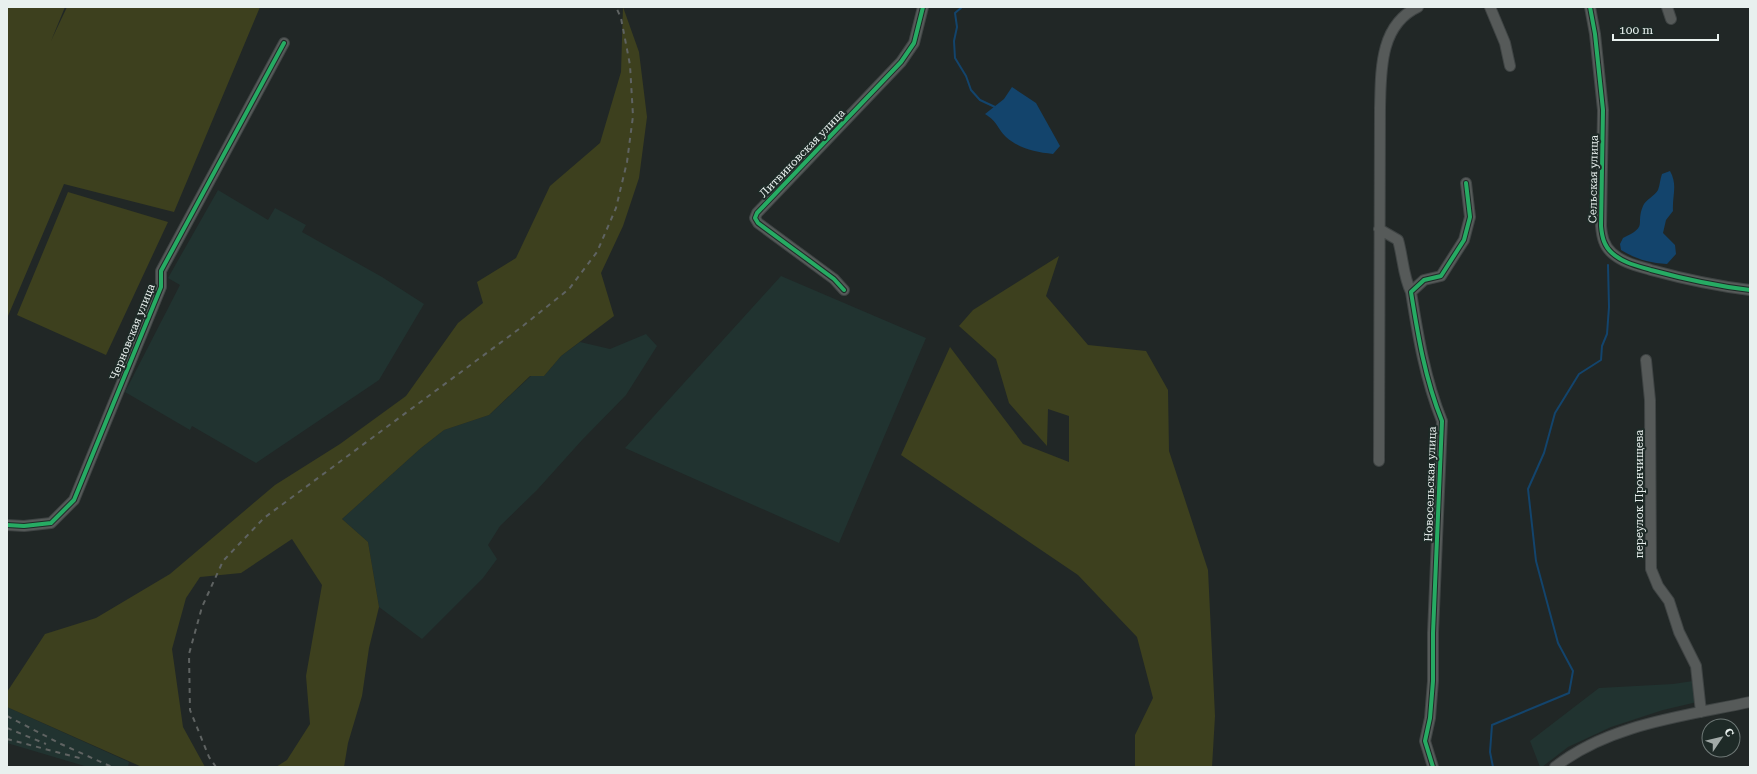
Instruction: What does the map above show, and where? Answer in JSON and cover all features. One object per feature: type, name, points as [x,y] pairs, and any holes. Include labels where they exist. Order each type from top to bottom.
[{"type":"street","name":"Литвиновская улица","points":[[844,290],[834,279],[758,223],[755,218],[757,213],[901,62],[914,43],[923,7]]},
{"type":"street","points":[[1379,461],[1379,229],[1382,57],[1390,33],[1406,15],[1418,7]]},
{"type":"street","points":[[1490,7],[1505,43],[1510,66]]},
{"type":"street","name":"Сельская улица","points":[[1590,7],[1596,34],[1603,110],[1601,226],[1602,238],[1607,247],[1613,254],[1627,262],[1710,285],[1750,290]]},
{"type":"street","points":[[1667,7],[1671,19]]},
{"type":"street","name":"Черновская улица","points":[[7,525],[24,526],[51,523],[74,500],[161,287],[161,271],[284,43]]},
{"type":"street","points":[[1411,292],[1424,280],[1441,276],[1464,240],[1470,217],[1466,183]]},
{"type":"street","name":"Новосельская улица","points":[[1379,229],[1398,240],[1406,281],[1411,292],[1417,336],[1429,387],[1442,421],[1433,633],[1433,681],[1430,718],[1425,741],[1433,767]]},
{"type":"street","name":"переулок Прончищева","points":[[1646,360],[1650,408],[1651,569],[1658,586],[1669,601],[1679,632],[1696,666],[1701,712]]},
{"type":"street","points":[[1555,767],[1584,748],[1615,734],[1675,717],[1750,702]]},
{"type":"shaded area","points":[[218,190],[268,220],[275,208],[306,225],[302,232],[382,277],[424,304],[379,380],[256,463],[192,426],[190,430],[125,392],[180,285],[168,278]]},
{"type":"shaded area","points":[[781,276],[926,338],[839,543],[625,448]]},
{"type":"shaded area","points":[[646,334],[657,346],[626,395],[582,440],[537,490],[500,526],[488,545],[497,559],[483,578],[422,639],[379,607],[368,542],[342,519],[421,448],[444,430],[489,415],[531,376],[544,376],[561,356],[580,342],[610,349]]},
{"type":"shaded area","points":[[1693,681],[1697,702],[1663,710],[1611,727],[1568,747],[1540,767],[1530,741],[1599,688],[1673,684]]},
{"type":"shaded area","points":[[7,707],[129,762],[128,767],[88,767],[7,743]]},
{"type":"green space","points":[[7,7],[65,7],[51,41],[67,7],[260,7],[174,212],[64,184],[8,316]]},
{"type":"green space","points":[[623,7],[639,52],[647,117],[639,178],[623,226],[601,273],[614,316],[561,356],[544,376],[530,376],[489,415],[444,430],[421,448],[342,519],[368,542],[379,607],[369,648],[362,696],[348,743],[344,767],[276,767],[287,760],[310,724],[306,676],[322,585],[292,539],[241,573],[200,577],[186,598],[172,649],[183,727],[205,767],[142,767],[7,707],[7,692],[45,634],[96,618],[170,574],[275,485],[340,444],[406,396],[458,323],[483,303],[477,282],[516,258],[550,186],[600,143],[621,72]]},
{"type":"green space","points":[[68,192],[168,222],[106,355],[17,315]]},
{"type":"green space","points":[[1059,256],[1046,296],[1088,345],[1146,351],[1168,390],[1169,451],[1208,570],[1215,716],[1212,767],[1135,767],[1135,735],[1153,698],[1137,637],[1078,575],[901,455],[950,347],[1023,444],[1069,462],[1069,416],[1048,409],[1047,446],[1009,403],[996,359],[959,326],[973,310]]},
{"type":"water","points":[[1012,87],[1036,103],[1060,146],[1053,154],[1034,151],[1011,141],[1006,137],[995,122],[985,114],[1004,99]]},
{"type":"water","points":[[1670,171],[1674,181],[1673,211],[1666,220],[1663,233],[1675,245],[1676,254],[1667,264],[1648,262],[1621,250],[1620,244],[1623,238],[1639,228],[1643,206],[1646,201],[1658,190],[1662,174]]},
{"type":"waterway","points":[[962,7],[955,13],[957,27],[954,41],[955,58],[966,76],[971,90],[980,100],[995,107]]},
{"type":"waterway","points":[[1493,767],[1490,752],[1492,725],[1569,693],[1573,671],[1558,643],[1536,561],[1528,489],[1544,453],[1555,413],[1579,374],[1601,360],[1602,346],[1607,334],[1609,307],[1608,265]]},
{"type":"railway","points":[[216,767],[209,757],[190,710],[189,654],[202,607],[223,561],[264,518],[519,329],[569,289],[597,252],[616,208],[627,162],[633,116],[630,65],[621,18],[616,7]]},
{"type":"railway","points":[[7,716],[61,744],[112,767]]},
{"type":"railway","points":[[7,728],[46,744]]},
{"type":"railway","points":[[7,739],[83,759]]},
{"type":"cycle path","points":[[844,290],[834,279],[758,223],[755,218],[757,213],[901,62],[914,43],[923,7]]},
{"type":"cycle path","points":[[1590,7],[1595,34],[1603,110],[1601,226],[1605,244],[1616,256],[1636,266],[1700,282],[1750,290]]},
{"type":"cycle path","points":[[7,525],[24,526],[51,523],[74,500],[161,287],[161,271],[284,43]]},
{"type":"cycle path","points":[[1433,767],[1425,741],[1430,718],[1433,681],[1433,633],[1442,421],[1431,389],[1419,341],[1411,292],[1424,280],[1441,276],[1464,240],[1470,217],[1466,183]]}]
